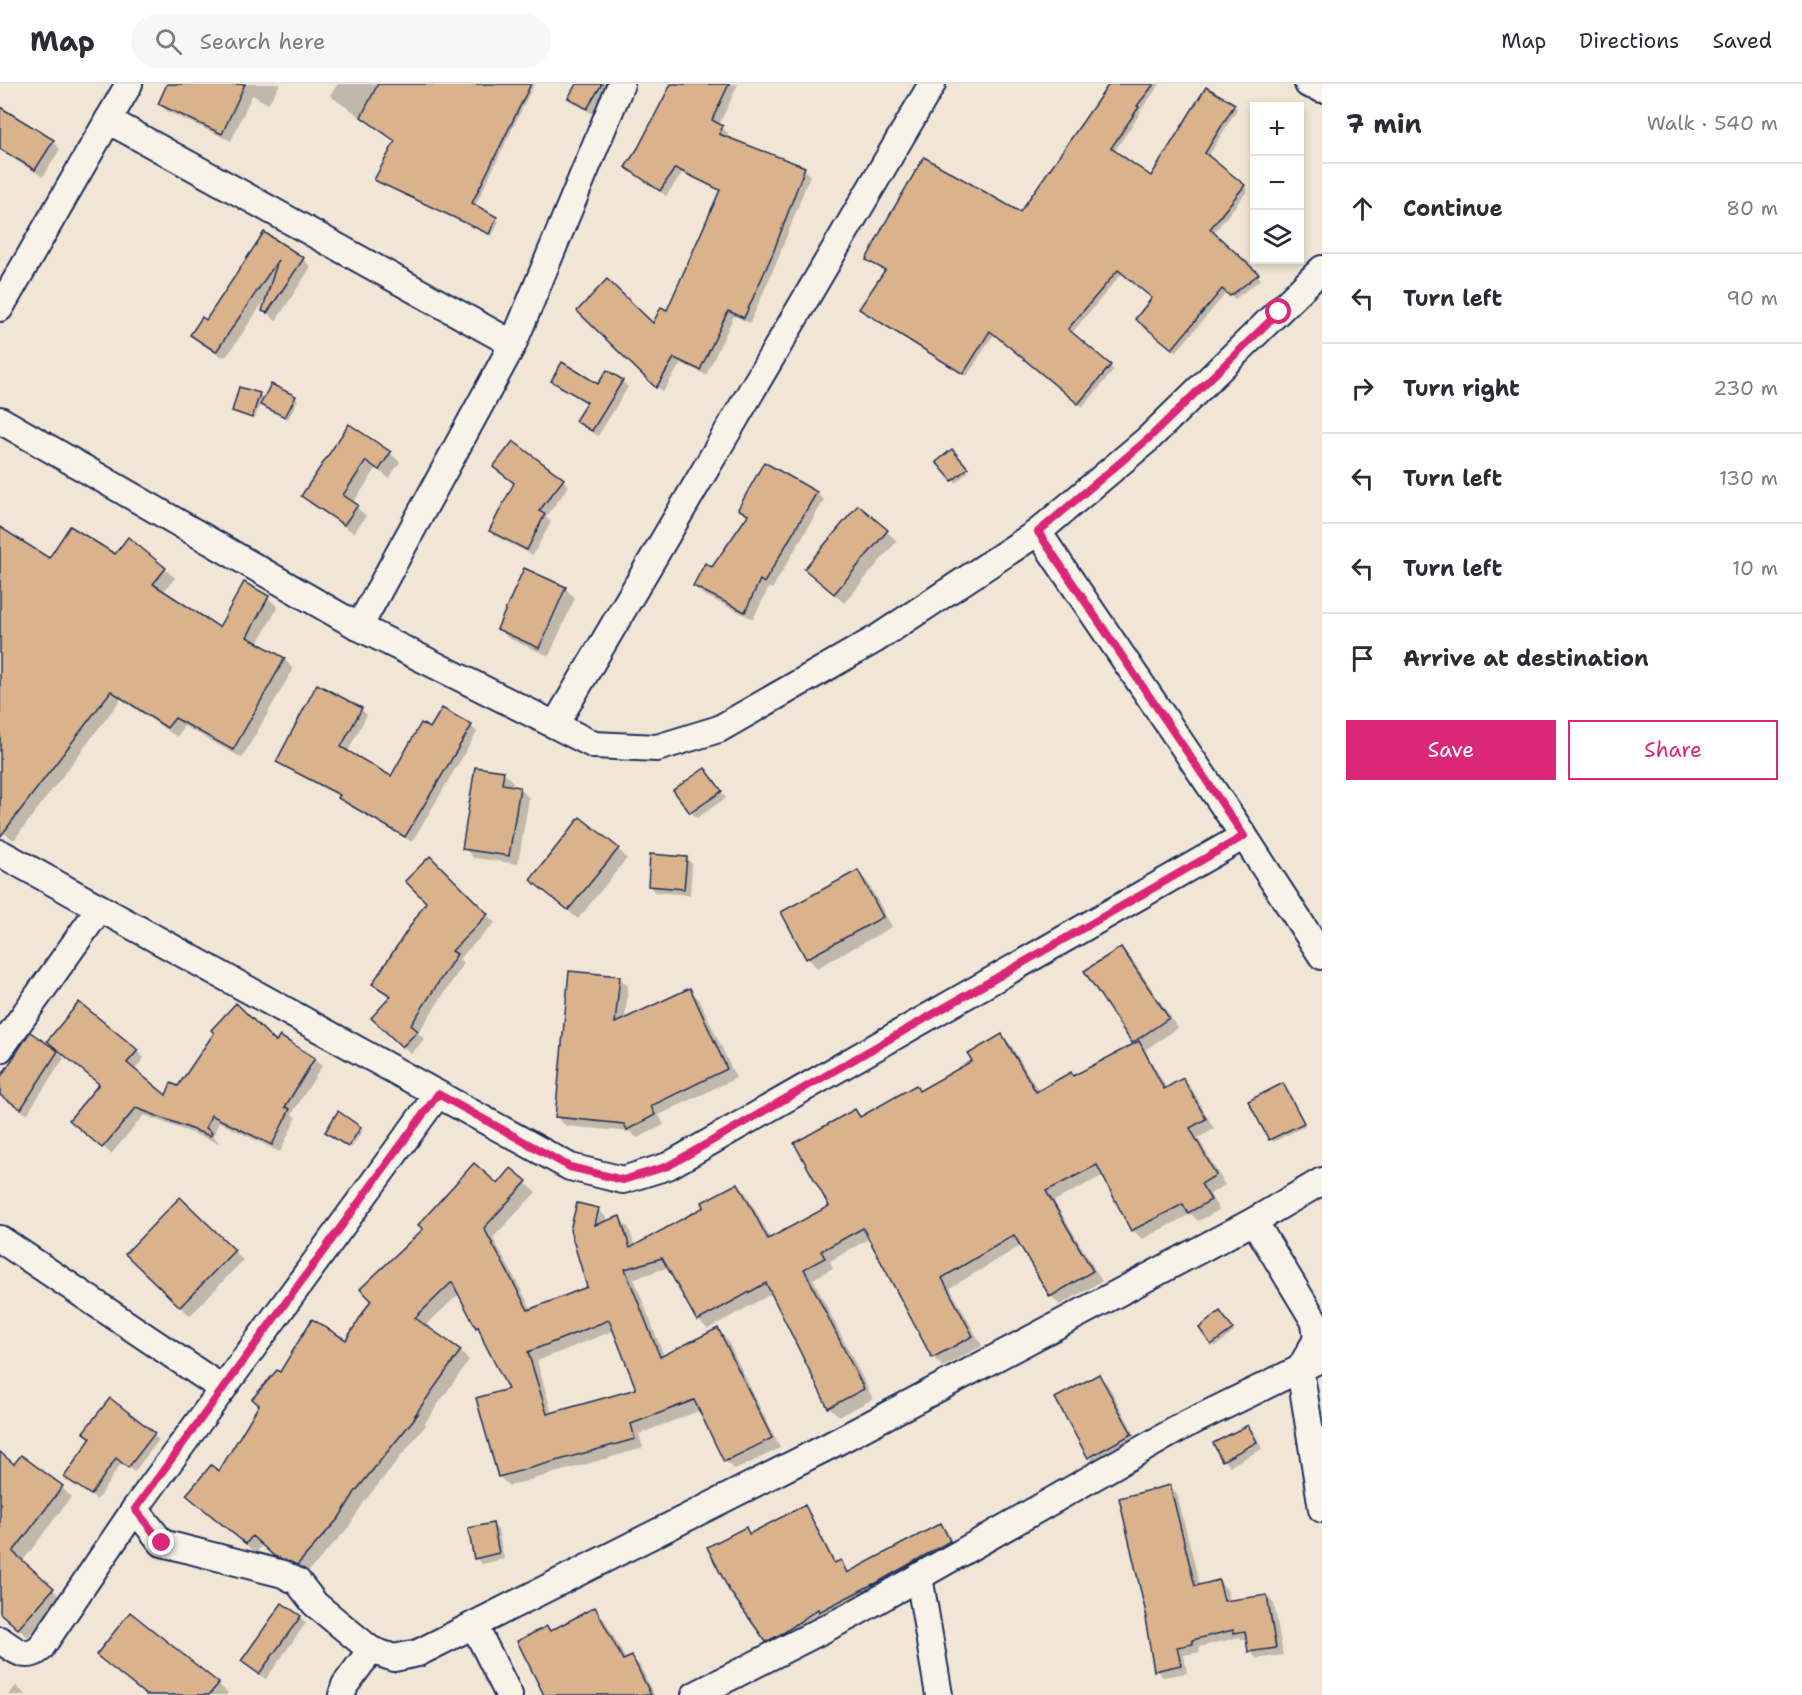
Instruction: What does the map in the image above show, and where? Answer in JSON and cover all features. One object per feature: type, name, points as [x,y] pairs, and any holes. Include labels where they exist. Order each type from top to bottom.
[{"type":"street","points":[[0,308],[129,84]]},
{"type":"street","points":[[359,627],[513,344],[621,84]]},
{"type":"street","points":[[555,724],[932,84]]},
{"type":"street","points":[[1308,84],[1322,89]]},
{"type":"street","points":[[108,120],[513,344]]},
{"type":"street","points":[[0,420],[359,627],[594,745],[657,748],[719,729],[876,639],[1038,532],[1148,439],[1322,269]]},
{"type":"street","points":[[1038,532],[1244,836],[1322,956]]},
{"type":"street","points":[[0,853],[570,1167],[623,1180],[668,1166],[1244,836]]},
{"type":"street","points":[[0,1049],[100,908]]},
{"type":"street","points":[[0,1640],[25,1655],[33,1654],[40,1649],[135,1509],[438,1094]]},
{"type":"street","points":[[135,1509],[162,1543],[283,1574],[298,1582],[315,1604],[371,1650],[394,1658],[418,1653],[829,1446],[1254,1221],[1322,1181]]},
{"type":"street","points":[[1254,1221],[1315,1322],[1317,1339],[1311,1364],[1322,1506]]},
{"type":"street","points":[[0,1239],[223,1389]]},
{"type":"street","points":[[695,1695],[850,1616],[1183,1426],[1311,1364]]},
{"type":"street","points":[[919,1576],[939,1695]]},
{"type":"street","points":[[474,1624],[509,1695]]},
{"type":"street","points":[[342,1695],[345,1685],[371,1650]]},
{"type":"building","points":[[167,84],[245,84],[222,134],[158,104]]},
{"type":"building","points":[[378,84],[531,84],[472,203],[497,217],[489,234],[374,180],[395,141],[361,117]]},
{"type":"building","points":[[576,84],[602,84],[587,109],[568,98]]},
{"type":"building","points":[[671,84],[729,84],[712,120],[723,126],[719,134],[805,167],[773,253],[744,318],[728,311],[700,370],[674,358],[656,388],[577,311],[607,279],[653,323],[661,307],[667,310],[720,190],[675,168],[660,191],[625,167],[638,148]]},
{"type":"building","points":[[1109,84],[1154,84],[1137,106],[1139,107],[1111,148],[1151,176],[1206,87],[1235,104],[1205,153],[1245,185],[1210,229],[1259,274],[1230,296],[1222,289],[1172,349],[1135,319],[1152,298],[1118,270],[1068,329],[1111,365],[1078,404],[990,331],[963,374],[859,309],[885,270],[866,260],[924,157],[1020,212]]},
{"type":"building","points":[[0,107],[54,140],[35,170],[0,149]]},
{"type":"building","points":[[264,232],[304,258],[267,313],[262,311],[278,260],[216,352],[190,335],[202,317],[206,320]]},
{"type":"building","points":[[562,362],[598,384],[607,370],[623,380],[592,431],[575,421],[587,402],[551,381]]},
{"type":"building","points":[[271,384],[296,396],[285,417],[260,405]]},
{"type":"building","points":[[239,387],[260,393],[252,418],[232,411]]},
{"type":"building","points":[[349,424],[391,452],[379,470],[366,461],[343,495],[358,505],[344,525],[301,496]]},
{"type":"building","points":[[513,441],[564,479],[539,511],[545,514],[527,550],[489,531],[514,483],[493,467]]},
{"type":"building","points":[[952,449],[968,468],[952,481],[936,462]]},
{"type":"building","points":[[764,462],[817,492],[764,583],[760,580],[745,612],[693,586],[705,563],[712,567],[748,515],[738,509]]},
{"type":"building","points":[[858,505],[888,530],[834,594],[804,569]]},
{"type":"building","points":[[70,526],[115,554],[128,537],[166,568],[153,584],[219,627],[244,582],[269,596],[247,637],[285,658],[233,750],[175,718],[167,728],[111,691],[0,837],[0,527],[49,558]]},
{"type":"building","points":[[524,568],[566,587],[539,648],[497,629]]},
{"type":"building","points":[[317,684],[362,708],[341,747],[391,776],[421,723],[430,728],[442,708],[472,725],[405,837],[338,798],[340,795],[276,762]]},
{"type":"building","points":[[475,767],[504,771],[502,784],[520,787],[509,856],[462,849]]},
{"type":"building","points":[[705,768],[722,791],[690,813],[673,790]]},
{"type":"building","points":[[580,817],[619,848],[568,910],[530,880]]},
{"type":"building","points":[[650,854],[687,857],[684,889],[648,886]]},
{"type":"building","points":[[430,856],[488,914],[452,951],[457,954],[411,1025],[418,1031],[402,1047],[371,1018],[391,996],[372,984],[426,902],[405,881]]},
{"type":"building","points":[[858,870],[883,917],[806,959],[781,912]]},
{"type":"building","points":[[1121,947],[1169,1018],[1132,1043],[1084,971]]},
{"type":"building","points":[[569,971],[620,976],[615,1023],[690,988],[727,1069],[651,1106],[655,1115],[627,1130],[624,1124],[555,1117]]},
{"type":"building","points":[[79,1002],[138,1050],[127,1063],[166,1095],[171,1083],[178,1086],[214,1033],[211,1030],[236,1003],[276,1042],[280,1036],[315,1058],[285,1107],[290,1109],[272,1145],[211,1115],[206,1128],[212,1133],[210,1136],[136,1108],[102,1148],[69,1120],[99,1084],[47,1041]]},
{"type":"building","points":[[30,1032],[58,1051],[21,1109],[0,1095],[0,1078]]},
{"type":"building","points":[[1002,1034],[1036,1092],[1071,1072],[1073,1076],[1139,1041],[1164,1089],[1183,1078],[1206,1119],[1190,1128],[1216,1175],[1201,1184],[1211,1200],[1188,1213],[1183,1204],[1131,1231],[1097,1165],[1046,1191],[1093,1271],[1050,1297],[1014,1235],[942,1278],[973,1336],[932,1358],[863,1228],[821,1251],[825,1258],[804,1269],[864,1389],[828,1408],[766,1283],[697,1321],[662,1258],[625,1269],[660,1357],[718,1328],[772,1438],[724,1462],[694,1400],[631,1424],[635,1439],[498,1477],[476,1398],[508,1389],[478,1326],[476,1328],[452,1282],[415,1318],[461,1350],[415,1415],[418,1414],[355,1492],[339,1518],[297,1565],[274,1556],[252,1536],[246,1544],[186,1495],[211,1465],[219,1471],[259,1405],[252,1399],[277,1370],[280,1372],[312,1319],[346,1340],[371,1300],[360,1289],[423,1229],[418,1225],[474,1163],[498,1184],[511,1168],[527,1181],[484,1228],[528,1310],[587,1287],[570,1230],[577,1203],[599,1208],[595,1225],[620,1216],[630,1248],[704,1207],[702,1202],[738,1183],[768,1239],[829,1206],[794,1143],[855,1109],[860,1117],[916,1085],[919,1091],[972,1061],[968,1054]],"holes":[[[609,1320],[636,1389],[547,1414],[528,1352]]]},
{"type":"building","points":[[1283,1083],[1304,1123],[1269,1140],[1248,1101]]},
{"type":"building","points":[[338,1111],[361,1127],[348,1147],[325,1132]]},
{"type":"building","points":[[180,1197],[235,1250],[180,1307],[125,1254]]},
{"type":"building","points":[[1220,1311],[1233,1329],[1211,1345],[1199,1328]]},
{"type":"building","points":[[1099,1374],[1132,1434],[1088,1458],[1055,1398]]},
{"type":"building","points":[[110,1398],[155,1433],[128,1468],[116,1458],[91,1495],[64,1477],[91,1438],[83,1432]]},
{"type":"building","points":[[1248,1425],[1257,1442],[1222,1461],[1213,1443]]},
{"type":"building","points":[[0,1452],[14,1464],[21,1455],[63,1486],[13,1552],[54,1588],[18,1629],[0,1613]]},
{"type":"building","points":[[1170,1485],[1195,1586],[1219,1580],[1224,1601],[1267,1595],[1276,1648],[1248,1652],[1245,1631],[1233,1633],[1233,1630],[1192,1640],[1193,1644],[1177,1647],[1181,1665],[1154,1671],[1145,1618],[1147,1618],[1119,1498]]},
{"type":"building","points":[[805,1505],[834,1563],[841,1560],[847,1573],[941,1523],[950,1541],[873,1585],[819,1612],[818,1609],[766,1642],[729,1590],[707,1547],[746,1527],[749,1534]]},
{"type":"building","points":[[493,1523],[499,1553],[474,1559],[468,1528]]},
{"type":"building","points":[[282,1603],[301,1616],[259,1674],[241,1661]]},
{"type":"building","points":[[595,1607],[623,1660],[632,1656],[651,1695],[544,1695],[517,1641],[547,1626],[550,1631]]},
{"type":"building","points":[[130,1612],[219,1683],[209,1695],[146,1695],[96,1655]]},
{"type":"route","points":[[162,1543],[135,1509],[438,1094],[570,1167],[623,1180],[668,1166],[1244,836],[1038,532],[1148,439],[1279,312]]}]
